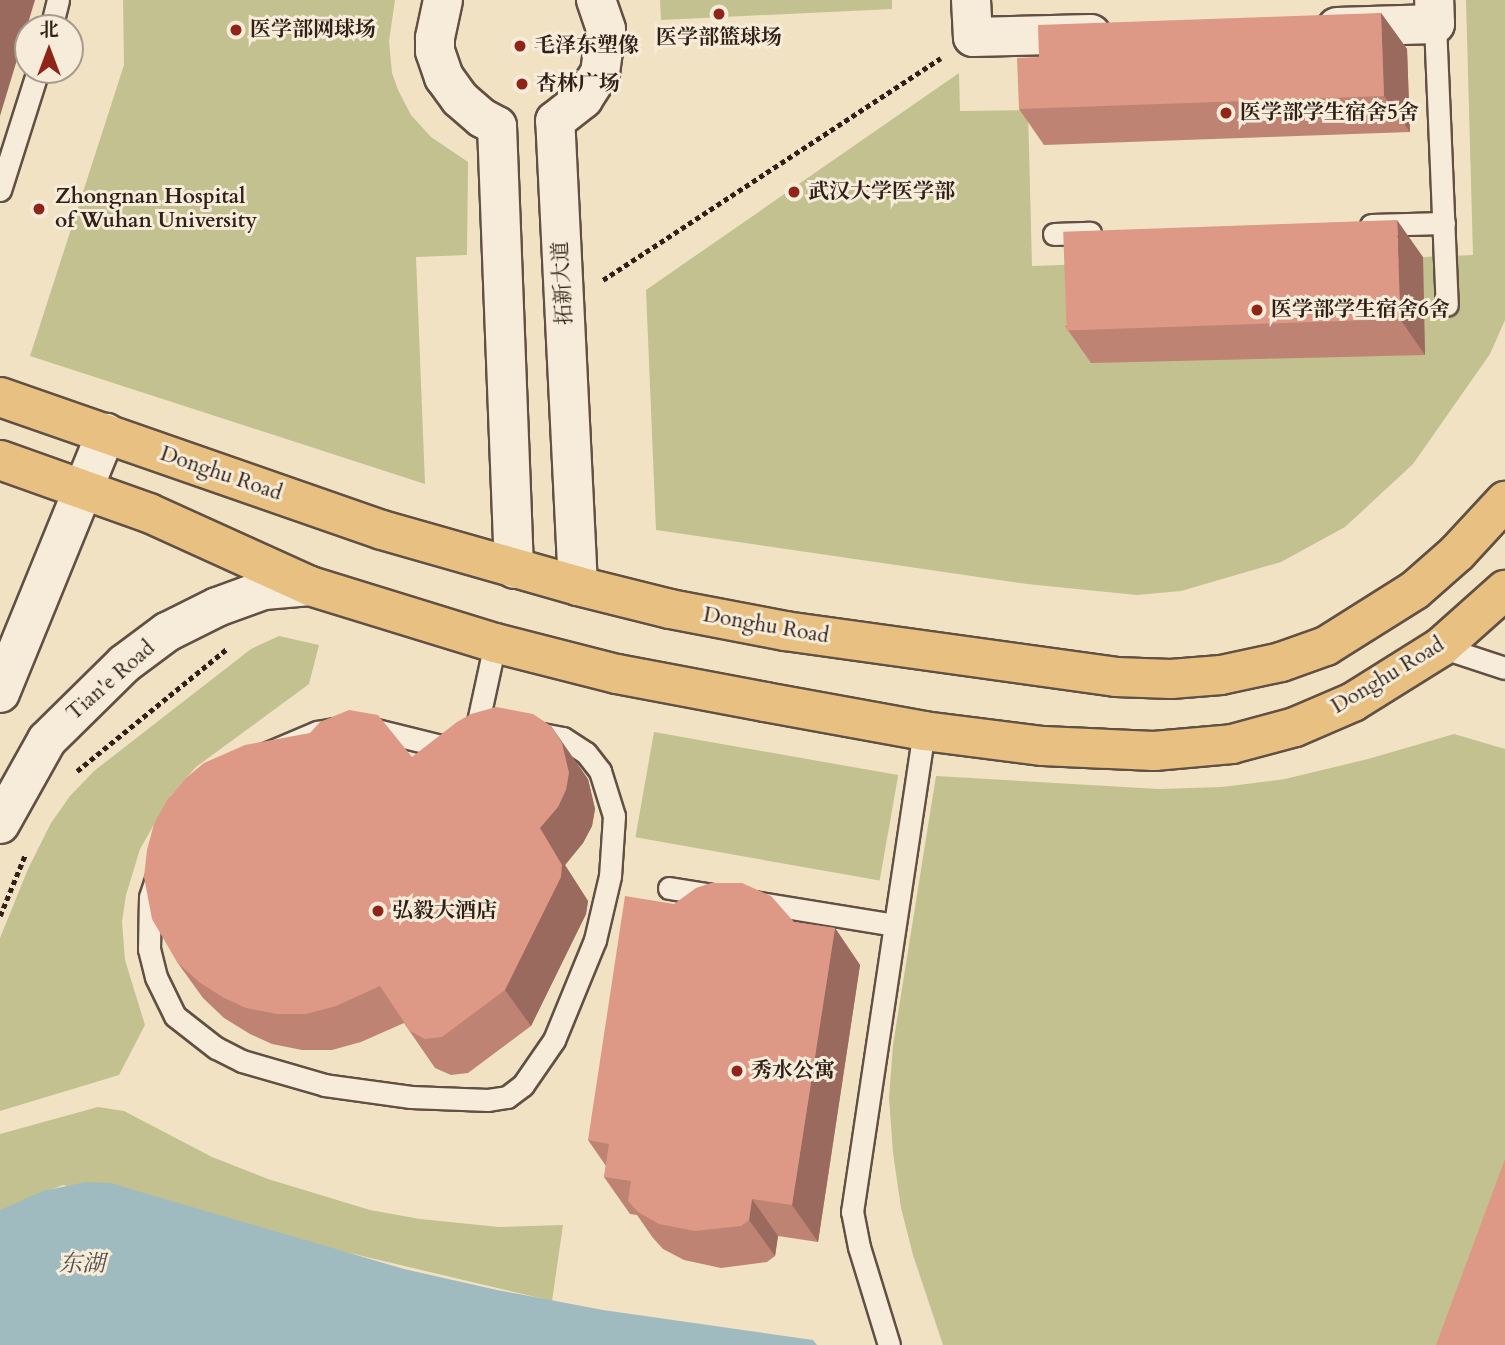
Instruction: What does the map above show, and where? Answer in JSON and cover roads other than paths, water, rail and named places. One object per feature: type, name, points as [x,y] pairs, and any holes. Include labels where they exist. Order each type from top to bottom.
[{"type":"main road","name":"Donghu Road","points":[[0,397],[382,530],[578,586],[670,609],[785,631],[923,653],[1116,677],[1171,679],[1209,676],[1281,662],[1326,646],[1369,622],[1415,590],[1457,553],[1505,501]]},
{"type":"main road","name":"Donghu Road","points":[[0,460],[149,513],[310,586],[495,643],[617,674],[924,731],[1043,746],[1154,751],[1232,744],[1295,727],[1353,702],[1441,647],[1505,590]]},
{"type":"street","points":[[443,0],[435,51],[444,77],[460,99],[482,118],[497,126],[514,569]]},
{"type":"street","name":"拓新大道","points":[[578,586],[555,121],[583,99],[600,73],[606,29],[596,0]]},
{"type":"street","points":[[971,0],[973,37],[1122,33]]},
{"type":"street","points":[[1299,28],[1435,12]]},
{"type":"street","points":[[0,693],[81,488],[106,433]]},
{"type":"street","name":"Tian'e Road","points":[[14,836],[20,784],[47,740],[124,664],[167,632],[217,607],[264,590],[310,586]]},
{"type":"lane","points":[[1435,12],[1447,305]]},
{"type":"lane","points":[[0,190],[34,84]]},
{"type":"lane","points":[[1346,226],[1444,223]]},
{"type":"lane","points":[[1054,234],[1110,232]]},
{"type":"lane","points":[[476,731],[495,643]]},
{"type":"lane","points":[[1441,647],[1505,668]]},
{"type":"lane","points":[[490,724],[563,738],[586,753],[600,771],[614,816],[610,876],[595,940],[554,1040],[523,1085],[507,1097],[488,1100],[411,1097],[325,1085],[242,1061],[216,1048],[175,1016],[156,977],[149,949],[150,897],[167,846],[185,818],[208,793],[263,755],[317,732],[344,727],[372,729],[445,747],[476,731],[490,724]]},
{"type":"lane","points":[[889,1345],[859,1247],[852,1212],[924,731]]},
{"type":"lane","points":[[669,888],[894,925]]},
{"type":"water","name":"东湖","points":[[86,1182],[110,1183],[404,1269],[497,1290],[603,1310],[813,1340],[817,1345],[0,1345],[0,1210],[43,1191]]},
{"type":"place","name":"医学部篮球场","points":[[719,14]]},
{"type":"place","name":"医学部网球场","points":[[236,30]]},
{"type":"place","name":"毛泽东塑像","points":[[520,46]]},
{"type":"place","name":"杏林广场","points":[[522,84]]},
{"type":"place","name":"医学部学生宿舍5舍","points":[[1226,113]]},
{"type":"place","name":"武汉大学医学部","points":[[794,192]]},
{"type":"place","name":"Zhongnan Hospital of Wuhan University","points":[[39,209]]},
{"type":"place","name":"医学部学生宿舍6舍","points":[[1257,310]]},
{"type":"place","name":"弘毅大酒店","points":[[378,911]]},
{"type":"place","name":"秀水公寓","points":[[737,1071]]}]
